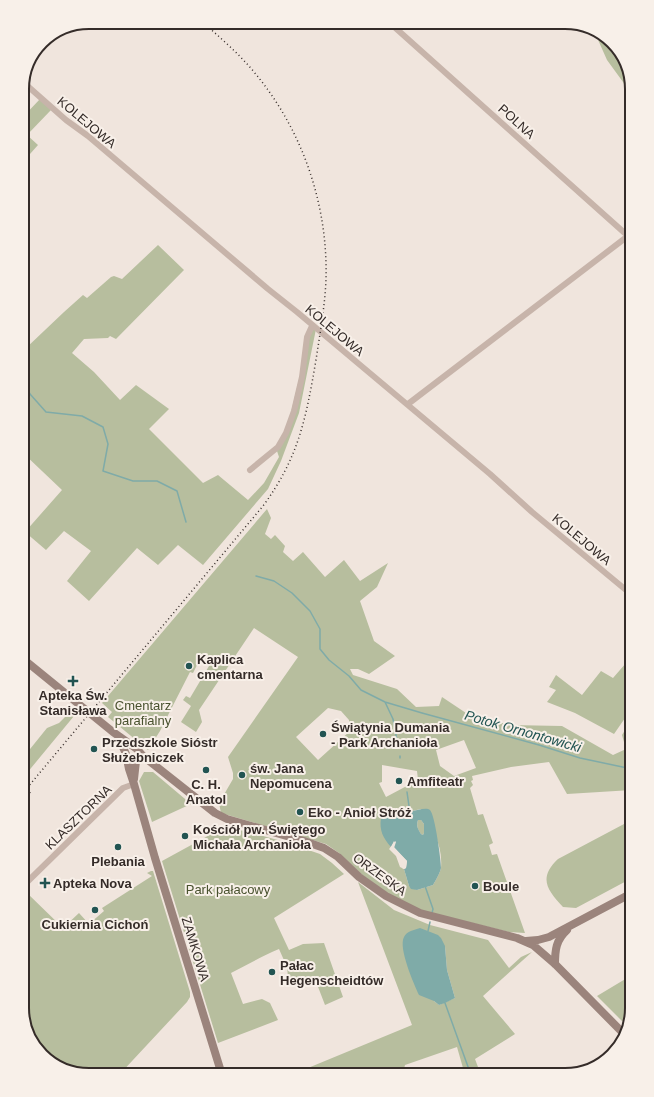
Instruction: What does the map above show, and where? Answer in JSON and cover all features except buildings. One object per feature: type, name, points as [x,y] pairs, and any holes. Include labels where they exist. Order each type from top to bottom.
[{"type":"street","name":"POLNA","points":[[397,29],[625,230]]},
{"type":"street","name":"KOLEJOWA","points":[[29,87],[312,326],[408,404],[625,590]]},
{"type":"street","name":"POLNA","points":[[408,404],[625,238]]},
{"type":"street","points":[[250,470],[278,447],[286,433],[296,405],[302,377],[307,337],[312,326]]},
{"type":"street","points":[[29,664],[117,735],[137,756]]},
{"type":"street","name":"ZAMKOWA","points":[[117,735],[126,756],[155,858],[220,1068]]},
{"type":"street","points":[[126,756],[128,750],[137,756]]},
{"type":"street","name":"ORZESKA","points":[[126,756],[131,762],[137,756],[154,764],[215,813],[227,819],[324,848],[338,858],[359,877],[402,906],[420,914],[526,942],[542,951],[620,1030]]},
{"type":"street","name":"ZAMKOWA","points":[[134,784],[134,772],[137,756]]},
{"type":"street","name":"KLASZTORNA","points":[[29,880],[123,788],[134,784]]},
{"type":"street","points":[[570,926],[550,951],[542,951],[541,943],[547,938],[625,897]]},
{"type":"street","points":[[526,942],[547,938],[553,938],[556,940],[555,964]]},
{"type":"green space","points":[[597,38],[615,55],[623,73],[625,85],[623,82],[607,60]]},
{"type":"green space","points":[[40,99],[51,110],[29,133],[29,111]]},
{"type":"green space","points":[[29,137],[38,145],[29,155]]},
{"type":"green space","points":[[158,245],[184,270],[116,339],[110,336],[108,338],[84,339],[72,353],[94,372],[120,400],[136,385],[169,409],[149,429],[203,483],[218,475],[248,500],[264,483],[279,457],[277,451],[286,433],[312,326],[316,329],[299,413],[281,461],[268,489],[203,565],[178,545],[158,565],[137,548],[89,601],[67,581],[91,551],[64,531],[46,550],[29,535],[29,527],[62,490],[29,459],[29,345],[83,295],[87,298],[111,277],[114,276],[122,279]]},
{"type":"green space","name":"Cmentarz parafialny","points":[[267,509],[271,518],[265,534],[271,539],[275,535],[285,546],[283,552],[293,561],[303,552],[325,577],[344,560],[360,581],[388,563],[377,587],[360,601],[374,641],[395,656],[369,674],[358,669],[350,669],[353,675],[397,689],[416,707],[439,706],[442,697],[466,713],[510,725],[562,726],[613,755],[625,749],[625,790],[567,794],[549,762],[511,767],[472,776],[473,780],[471,781],[473,785],[470,788],[478,815],[483,814],[493,843],[489,845],[492,855],[497,854],[525,933],[509,932],[419,910],[396,899],[361,874],[339,853],[326,844],[221,813],[219,803],[233,779],[233,773],[228,757],[298,657],[254,628],[199,710],[202,722],[196,732],[181,722],[191,706],[183,700],[186,696],[190,698],[209,666],[199,661],[193,673],[190,672],[160,731],[148,750],[108,717],[112,712],[102,703]],"holes":[[[328,708],[341,711],[349,720],[349,732],[318,760],[296,737]],[[464,740],[476,768],[454,776],[440,766],[436,750]],[[382,765],[417,771],[418,780],[386,797],[379,783],[382,782]],[[410,808],[412,811],[421,809],[436,837],[441,859],[441,868],[433,885],[417,890],[409,886],[404,869],[400,867],[396,856],[389,849],[391,847],[381,818],[386,815],[409,811]]]},
{"type":"green space","points":[[625,664],[625,718],[614,734],[575,713],[547,702],[556,690],[549,687],[556,675],[582,695],[601,671],[613,678]]},
{"type":"green space","points":[[69,713],[74,716],[29,771],[29,750],[47,728],[59,723]]},
{"type":"green space","points":[[625,730],[625,746],[622,735]]},
{"type":"green space","points":[[144,772],[153,772],[191,804],[152,822],[139,781]]},
{"type":"green space","points":[[418,820],[421,820],[424,824],[423,835],[418,828]]},
{"type":"green space","points":[[624,824],[625,882],[576,908],[563,907],[553,895],[547,884],[548,872],[552,866],[558,859]]},
{"type":"green space","name":"Park pałacowy","points":[[226,826],[285,842],[320,854],[344,874],[274,918],[289,950],[303,944],[324,943],[343,997],[325,1005],[315,979],[289,986],[287,967],[279,949],[231,973],[243,1004],[262,999],[270,1003],[278,1020],[218,1043],[162,861]]},
{"type":"green space","points":[[153,871],[190,992],[190,997],[126,1068],[85,1068],[69,1065],[55,1058],[44,1048],[35,1035],[31,1024],[29,1008],[29,895],[63,928],[79,913],[89,924],[104,911],[102,908],[152,876],[147,873]]},
{"type":"green space","points":[[358,882],[394,910],[430,925],[488,940],[509,968],[521,957],[532,952],[483,996],[515,1034],[475,1059],[478,1068],[463,1068],[457,1047],[405,1065],[404,1068],[308,1068],[412,1025]],"holes":[[[445,946],[447,970],[455,998],[439,1005],[434,1001]]]},
{"type":"green space","points":[[625,979],[623,1020],[622,1021],[597,996]]},
{"type":"water","points":[[410,809],[412,811],[424,809],[430,810],[436,828],[441,863],[440,872],[433,885],[417,890],[411,889],[409,886],[404,869],[406,868],[407,861],[394,847],[394,841],[391,847],[388,844],[382,834],[381,826],[381,818],[386,815],[409,811]],"holes":[[[418,820],[421,820],[424,824],[423,835],[417,826]]]},
{"type":"water","points":[[420,928],[438,935],[445,946],[447,970],[455,998],[439,1005],[434,1001],[419,995],[410,975],[403,949],[405,935]]},
{"type":"pier","points":[[395,841],[394,848],[407,861],[406,868],[404,869],[402,868],[405,862],[392,848],[390,848]]},
{"type":"waterway","name":"Potok Ornontowicki","points":[[29,392],[46,412],[82,416],[103,427],[108,444],[103,471],[133,481],[157,481],[177,491],[186,522]]},
{"type":"waterway","name":"Potok Ornontowicki","points":[[256,576],[274,581],[292,593],[310,611],[320,629],[320,649],[329,660],[349,676],[361,690],[385,702],[422,713],[539,745],[580,758],[625,768]]},
{"type":"waterway","points":[[385,702],[393,719],[398,746]]},
{"type":"waterway","points":[[407,792],[409,806]]},
{"type":"waterway","points":[[425,886],[433,909],[432,913]]},
{"type":"waterway","points":[[428,931],[430,922]]},
{"type":"waterway","points":[[445,1003],[468,1068]]},
{"type":"railway","points":[[29,786],[263,506],[285,471],[293,454],[309,400],[322,320],[326,279],[322,223],[317,196],[309,169],[298,143],[286,118],[271,94],[243,60],[210,29]]},
{"type":"place","name":"Kaplica cmentarna","points":[[189,666]]},
{"type":"place","name":"Apteka Św. Stanisława","points":[[73,681]]},
{"type":"place","name":"Świątynia Dumania - Park Archanioła","points":[[323,734]]},
{"type":"place","name":"Przedszkole Sióstr Służebniczek","points":[[94,749]]},
{"type":"place","name":"C. H. Anatol","points":[[206,770]]},
{"type":"place","name":"św. Jana Nepomucena","points":[[242,775]]},
{"type":"place","name":"Amfiteatr","points":[[399,781]]},
{"type":"place","name":"Eko - Anioł Stróż","points":[[300,812]]},
{"type":"place","name":"Kościół pw. Świętego Michała Archanioła","points":[[185,836]]},
{"type":"place","name":"Plebania","points":[[118,847]]},
{"type":"place","name":"Apteka Nova","points":[[45,883]]},
{"type":"place","name":"Boule","points":[[475,886]]},
{"type":"place","name":"Cukiernia Cichoń","points":[[95,910]]},
{"type":"place","name":"Pałac Hegenscheidtów","points":[[272,972]]}]
